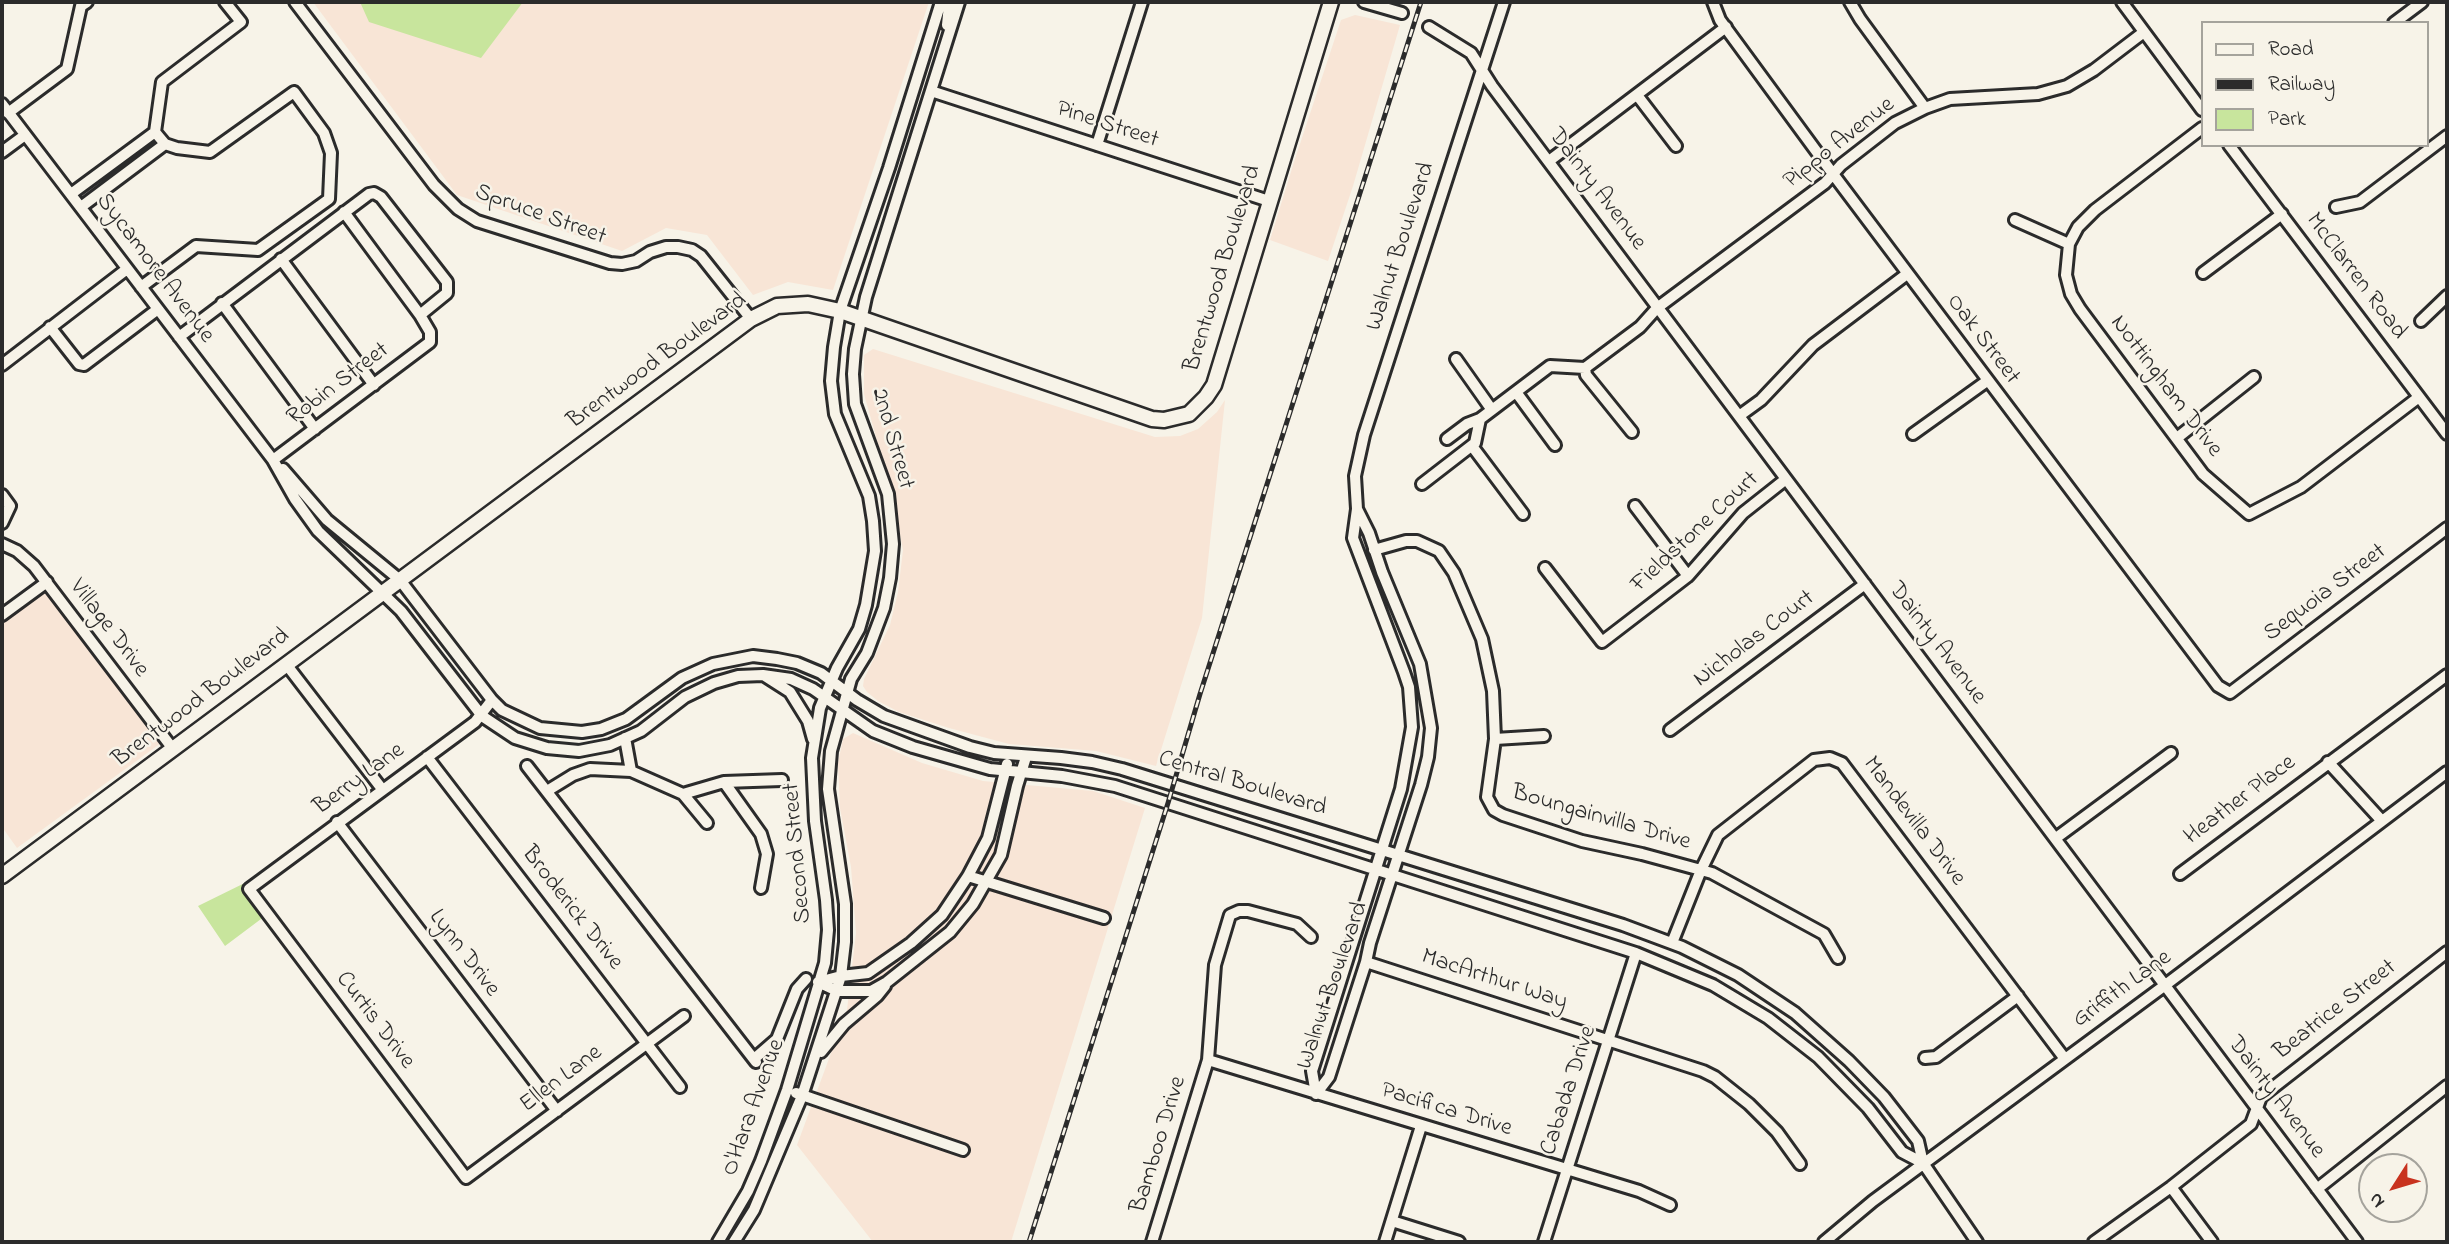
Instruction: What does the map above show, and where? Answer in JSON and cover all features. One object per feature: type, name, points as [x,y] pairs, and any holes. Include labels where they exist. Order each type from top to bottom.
[{"type":"main road","name":"Brentwood Boulevard","points":[[2,876],[751,319],[777,306],[794,303],[841,311],[1152,419],[1164,421],[1189,414],[1198,407],[1214,385],[1331,2]]},
{"type":"street","points":[[5,108],[67,69],[80,6],[87,2]]},
{"type":"street","points":[[71,194],[155,132],[162,82],[241,22],[225,2]]},
{"type":"street","name":"Spruce Street","points":[[295,2],[435,185],[458,209],[477,221],[610,263],[636,261],[650,252],[666,247],[692,250],[701,257],[751,319]]},
{"type":"street","name":"2nd Street","points":[[831,681],[859,629],[872,579],[875,551],[869,496],[835,414],[831,382],[834,347],[841,311],[941,2]]},
{"type":"street","points":[[947,2],[949,5],[946,28],[949,34]]},
{"type":"street","name":"2nd Street","points":[[841,976],[845,942],[845,904],[828,789],[831,751],[851,679],[867,653],[880,620],[893,553],[888,494],[855,404],[853,374],[861,318],[959,2]]},
{"type":"street","points":[[1097,145],[1142,2]]},
{"type":"street","points":[[1364,2],[1402,13]]},
{"type":"street","name":"Walnut Boulevard","points":[[1316,1094],[1312,1070],[1376,871],[1410,749],[1409,687],[1399,653],[1353,538],[1357,509],[1355,477],[1364,435],[1504,2]]},
{"type":"street","name":"Oak Street","points":[[1713,2],[1726,27],[1987,381],[2218,686],[2230,693]]},
{"type":"street","points":[[1850,2],[1925,108]]},
{"type":"street","points":[[2122,2],[2200,107]]},
{"type":"street","points":[[2397,21],[2422,2]]},
{"type":"street","name":"Dainty Avenue","points":[[1429,27],[1471,53],[1657,307],[2357,1242]]},
{"type":"street","points":[[1549,161],[1726,27]]},
{"type":"street","name":"Pippo Avenue","points":[[1586,368],[1640,327],[1657,307],[1825,183],[1841,165],[1895,123],[1950,99],[2038,93],[2067,86],[2094,70],[2144,33]]},
{"type":"street","name":"Pine Street","points":[[931,91],[1269,201]]},
{"type":"street","points":[[141,287],[196,246],[258,250],[329,199],[331,153],[324,133],[294,92],[210,152],[165,144],[155,132]]},
{"type":"street","points":[[1637,95],[1676,146]]},
{"type":"street","name":"Sycamore Avenue","points":[[5,108],[273,460],[327,520],[400,580],[492,700]]},
{"type":"street","points":[[2015,220],[2069,244],[2078,227],[2095,210],[2200,130]]},
{"type":"street","points":[[2,152],[25,135]]},
{"type":"street","points":[[2336,207],[2360,202],[2447,136]]},
{"type":"street","points":[[80,207],[165,144]]},
{"type":"street","name":"McClarren Road","points":[[2231,147],[2447,435]]},
{"type":"street","points":[[179,337],[344,212],[374,193],[381,197],[447,282],[447,293],[420,315],[344,212]]},
{"type":"street","points":[[2203,273],[2282,214]]},
{"type":"street","name":"Nottingham Drive","points":[[2069,244],[2066,275],[2071,294],[2080,309],[2203,474],[2249,514],[2301,487],[2419,397]]},
{"type":"street","points":[[281,259],[374,385]]},
{"type":"street","points":[[2,365],[127,269]]},
{"type":"street","points":[[1739,416],[1761,400],[1813,345],[1907,274]]},
{"type":"street","points":[[2421,321],[2447,296]]},
{"type":"street","points":[[222,303],[315,429]]},
{"type":"street","points":[[50,327],[79,364],[84,365],[158,309]]},
{"type":"street","name":"Robin Street","points":[[273,460],[430,342],[430,332],[420,315]]},
{"type":"street","points":[[1456,359],[1492,410]]},
{"type":"street","points":[[1447,439],[1467,424],[1480,419],[1550,366],[1586,368],[1586,375],[1632,432]]},
{"type":"street","points":[[2177,438],[2254,377]]},
{"type":"street","points":[[1913,434],[1987,381]]},
{"type":"street","points":[[1516,392],[1556,445]]},
{"type":"street","points":[[1422,484],[1475,443],[1480,419]]},
{"type":"street","points":[[1472,446],[1523,514]]},
{"type":"street","name":"Sycamore Avenue","points":[[273,460],[295,499],[318,531],[401,611],[482,716]]},
{"type":"street","name":"Fieldstone Court","points":[[1545,568],[1602,642],[1688,576],[1743,513],[1786,479]]},
{"type":"street","points":[[2,495],[10,506],[2,523]]},
{"type":"street","points":[[1635,506],[1688,576]]},
{"type":"street","name":"Walnut Boulevard","points":[[1316,1094],[1329,1077],[1366,962],[1428,757],[1431,728],[1420,664],[1357,509]]},
{"type":"street","name":"Sequoia Street","points":[[2230,693],[2447,528]]},
{"type":"street","name":"Boungainvilla Drive","points":[[1374,550],[1406,541],[1417,541],[1439,551],[1450,564],[1482,639],[1493,691],[1495,739],[1488,797],[1491,807],[1498,813],[1582,841],[1642,853],[1712,873],[1824,934],[1838,958]]},
{"type":"street","name":"Village Drive","points":[[2,544],[29,561],[47,582],[173,749]]},
{"type":"street","points":[[2,615],[47,582]]},
{"type":"street","name":"Nicholas Court","points":[[1670,730],[1865,584]]},
{"type":"street","name":"Central Boulevard","points":[[492,700],[502,710],[540,729],[582,732],[601,729],[626,719],[682,677],[727,660],[757,656],[777,659],[809,667],[884,716],[929,734],[994,754],[1082,761],[1122,769],[1623,925],[1672,943],[1738,975],[1804,1021],[1849,1060],[1884,1097],[1918,1141],[1923,1163],[1977,1242]]},
{"type":"street","points":[[286,664],[382,789]]},
{"type":"street","points":[[763,675],[790,692],[800,704],[808,720],[814,746]]},
{"type":"street","name":"Central Boulevard","points":[[482,716],[514,738],[547,748],[579,751],[610,746],[641,731],[685,697],[714,682],[738,676],[763,675],[791,679],[811,687],[873,731],[951,760],[1005,771],[1091,780],[1115,786],[1636,953],[1713,985],[1768,1018],[1818,1057],[1868,1108],[1902,1152],[1923,1163]]},
{"type":"street","name":"Heather Place","points":[[2180,874],[2447,675]]},
{"type":"street","name":"Second Street","points":[[818,982],[825,963],[828,930],[812,790],[814,746],[820,708],[831,681]]},
{"type":"street","name":"Berry Lane","points":[[250,889],[482,716],[492,700]]},
{"type":"street","points":[[1495,739],[1544,736]]},
{"type":"street","points":[[625,738],[631,771]]},
{"type":"street","points":[[2056,838],[2171,753]]},
{"type":"street","points":[[818,982],[868,973],[911,943],[942,915],[968,876],[988,838],[1010,755]]},
{"type":"street","name":"Broderick Drive","points":[[427,757],[680,1087]]},
{"type":"street","points":[[818,982],[837,991],[871,991],[887,982],[950,932],[987,882],[1001,855],[1026,757]]},
{"type":"street","name":"Mandevilla Drive","points":[[1672,943],[1718,835],[1814,760],[1830,758],[1842,763],[2065,1059]]},
{"type":"street","name":"Heather Place","points":[[2328,762],[2382,821]]},
{"type":"street","points":[[527,766],[755,1061],[777,1040],[797,989],[806,979]]},
{"type":"street","points":[[547,791],[573,775],[590,769],[631,771],[683,794],[706,823]]},
{"type":"street","name":"Griffith Lane","points":[[1824,1242],[1923,1163],[2164,986],[2447,772]]},
{"type":"street","points":[[683,794],[724,782],[782,780]]},
{"type":"street","points":[[724,782],[761,834],[767,854],[761,888]]},
{"type":"street","name":"Lynn Drive","points":[[337,822],[556,1111]]},
{"type":"street","points":[[968,876],[1104,918]]},
{"type":"street","name":"Curtis Drive","points":[[250,889],[466,1178]]},
{"type":"street","name":"Bamboo Drive","points":[[1152,1242],[1208,1060],[1215,965],[1230,915],[1248,911],[1297,924],[1311,937]]},
{"type":"street","name":"Beatrice Street","points":[[2094,1242],[2171,1187],[2251,1124],[2261,1097],[2447,952]]},
{"type":"street","name":"Cabada Drive","points":[[1544,1242],[1636,953]]},
{"type":"street","name":"MacArthur Way","points":[[1366,962],[1703,1070],[1763,1118],[1777,1132],[1800,1164]]},
{"type":"street","name":"O'Hara Avenue","points":[[734,1242],[754,1210],[802,1096],[841,976]]},
{"type":"street","name":"O'Hara Avenue","points":[[718,1242],[748,1191],[787,1090],[818,982]]},
{"type":"street","points":[[815,1060],[844,1024],[877,996],[887,982]]},
{"type":"street","points":[[1925,1058],[1936,1057],[2018,996]]},
{"type":"street","name":"Ellen Lane","points":[[466,1178],[684,1016]]},
{"type":"street","name":"Pacifica Drive","points":[[1208,1060],[1639,1191],[1670,1205]]},
{"type":"street","points":[[2317,1189],[2447,1086]]},
{"type":"street","points":[[787,1090],[964,1150]]},
{"type":"street","points":[[1385,1242],[1421,1126]]},
{"type":"street","points":[[2171,1187],[2212,1242]]},
{"type":"street","points":[[1392,1221],[1459,1242]]},
{"type":"shaded area","points":[[313,2],[929,2],[833,290],[788,282],[753,295],[707,235],[666,228],[622,251],[457,195]]},
{"type":"shaded area","points":[[1355,15],[1400,25],[1328,261],[1270,240],[1341,20]]},
{"type":"shaded area","points":[[873,349],[1155,437],[1180,436],[1198,429],[1217,412],[1225,400],[1202,618],[1156,766],[1096,751],[1009,744],[899,712],[867,692],[863,686],[864,679],[890,625],[898,592],[903,550],[892,494],[864,394],[864,355]]},
{"type":"shaded area","points":[[47,590],[161,743],[17,848],[2,827],[2,624]]},
{"type":"shaded area","points":[[853,733],[922,763],[983,781],[1093,791],[1145,808],[1011,1242],[873,1242],[797,1145],[847,1010],[856,933],[851,867],[840,808],[838,763],[843,739]]},
{"type":"green space","points":[[360,2],[523,2],[481,58],[369,22]]},
{"type":"green space","points":[[263,874],[247,888],[265,916],[225,946],[198,906]]},
{"type":"railway","points":[[1029,1242],[1200,694],[1421,2]]}]
